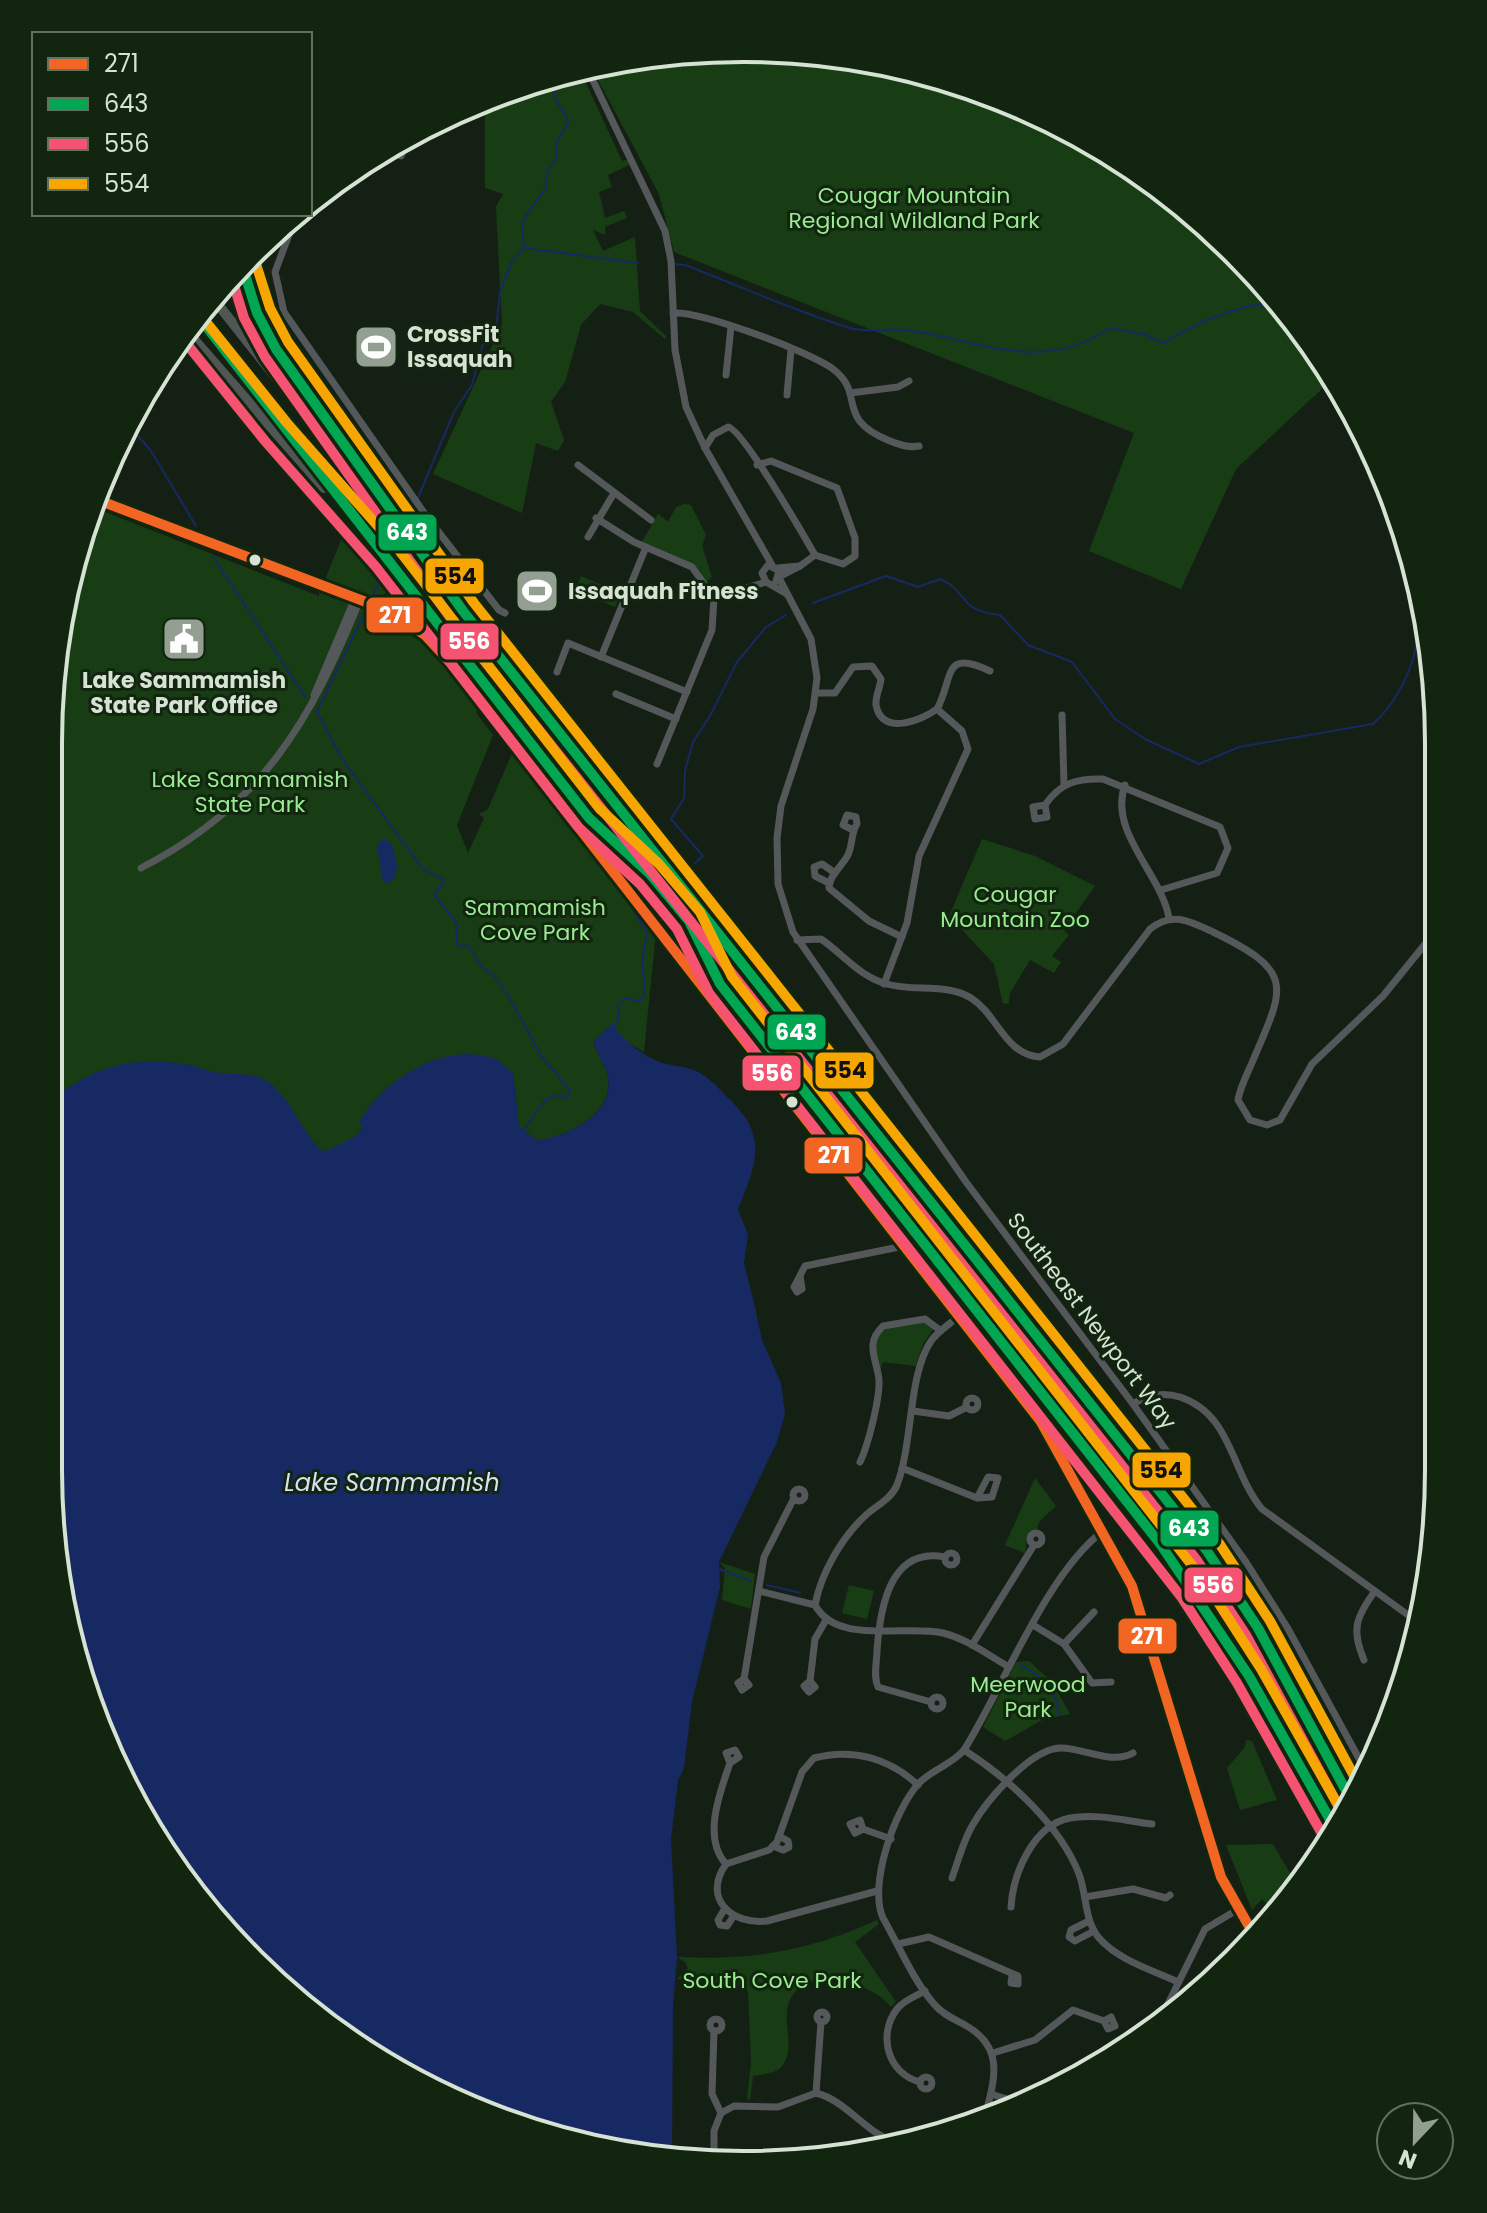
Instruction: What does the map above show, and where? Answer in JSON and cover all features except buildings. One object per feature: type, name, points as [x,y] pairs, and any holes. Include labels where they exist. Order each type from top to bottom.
[{"type":"highway","points":[[246,278],[257,313],[276,349],[404,533]]},
{"type":"highway","points":[[220,307],[404,533],[1207,1551],[1258,1628],[1345,1789]]},
{"type":"highway","points":[[206,326],[589,818],[650,874],[689,921],[720,984],[1161,1545],[1249,1676],[1329,1818]]},
{"type":"highway","points":[[198,335],[276,432]]},
{"type":"highway","points":[[195,340],[390,563]]},
{"type":"street","points":[[592,79],[659,219],[670,274],[678,374],[697,433],[758,544],[774,580]]},
{"type":"street","points":[[287,237],[279,258],[275,281],[280,302],[294,331],[418,504],[492,601],[505,613]]},
{"type":"street","points":[[673,313],[706,316],[834,370],[850,393],[858,423],[866,431],[897,444],[919,446]]},
{"type":"street","points":[[726,375],[731,327]]},
{"type":"street","points":[[787,395],[791,350]]},
{"type":"street","points":[[850,393],[898,387],[909,381]]},
{"type":"street","points":[[697,433],[713,435],[734,428],[757,465],[783,497],[815,555],[843,564],[855,556],[855,538],[837,488],[771,461],[757,465]]},
{"type":"street","points":[[705,448],[713,435]]},
{"type":"street","points":[[578,465],[651,520]]},
{"type":"street","points":[[588,537],[596,518],[614,493]]},
{"type":"street","points":[[106,503],[375,605],[418,630],[450,662],[1033,1410],[1132,1586],[1206,1829],[1237,1910],[1248,1927]]},
{"type":"street","points":[[596,518],[646,547],[692,567],[714,598],[714,624],[657,764]]},
{"type":"street","points":[[601,657],[646,547]]},
{"type":"street","points":[[714,598],[774,580],[815,555]]},
{"type":"street","points":[[740,588],[768,569],[800,566]]},
{"type":"street","points":[[768,569],[774,580]]},
{"type":"street","name":"Southeast Newport Way","points":[[774,580],[791,598],[815,652],[816,693],[781,806],[777,838],[778,884],[797,940],[1020,1256],[1133,1404],[1246,1562],[1287,1627],[1360,1760]]},
{"type":"street","points":[[141,868],[190,840],[247,794],[293,737],[324,684],[360,600]]},
{"type":"street","points":[[557,672],[568,643],[687,692]]},
{"type":"street","points":[[816,693],[835,693],[853,667],[867,664],[880,675],[876,705],[883,717],[895,723],[913,723],[937,709],[951,668],[967,662],[990,671]]},
{"type":"street","points":[[616,694],[676,719]]},
{"type":"street","points":[[884,984],[910,911],[919,856],[968,749],[962,731],[937,709]]},
{"type":"street","points":[[1062,715],[1064,785]]},
{"type":"street","points":[[1045,805],[1064,785],[1093,779],[1125,785],[1209,820],[1224,831],[1228,848],[1217,873],[1161,890]]},
{"type":"street","points":[[1125,785],[1120,801],[1124,824],[1161,890],[1169,918]]},
{"type":"street","points":[[853,830],[851,847],[829,883],[832,894],[869,921],[902,937]]},
{"type":"street","points":[[829,883],[815,876],[814,867],[822,864],[835,873]]},
{"type":"street","points":[[797,940],[821,939],[856,968],[884,984],[965,995],[982,1006],[1003,1035],[1026,1054],[1040,1057],[1058,1049],[1150,929],[1169,918],[1189,920],[1242,946],[1268,966],[1276,980],[1278,1000],[1238,1095],[1242,1110],[1254,1122],[1267,1125],[1280,1120],[1312,1064],[1383,996],[1425,944]]},
{"type":"street","points":[[800,1276],[805,1266],[904,1246]]},
{"type":"street","points":[[815,1605],[834,1556],[858,1524],[894,1491],[902,1468],[925,1353],[941,1331],[959,1316]]},
{"type":"street","points":[[860,1462],[879,1384],[870,1355],[878,1331],[883,1326],[925,1319],[941,1331]]},
{"type":"street","points":[[1133,1404],[1163,1394],[1181,1398],[1205,1410],[1223,1432],[1247,1487],[1262,1509],[1409,1616]]},
{"type":"street","points":[[913,1411],[944,1417],[967,1407]]},
{"type":"street","points":[[902,1468],[977,1498]]},
{"type":"street","points":[[744,1679],[767,1547],[794,1498]]},
{"type":"street","points":[[988,2105],[996,2067],[993,2053],[978,2033],[944,2013],[925,1991],[879,1910],[877,1891],[904,1805],[918,1785],[964,1750],[1033,1625],[1076,1557],[1103,1531]]},
{"type":"street","points":[[972,1645],[1034,1545]]},
{"type":"street","points":[[931,1702],[878,1687],[879,1630],[884,1597],[898,1573],[923,1557],[945,1557]]},
{"type":"street","points":[[759,1591],[815,1605],[826,1620],[849,1627],[940,1632],[972,1645],[1009,1667]]},
{"type":"street","points":[[1364,1660],[1357,1644],[1355,1622],[1375,1591]]},
{"type":"street","points":[[1064,1644],[1094,1612]]},
{"type":"street","points":[[810,1681],[815,1639],[826,1620]]},
{"type":"street","points":[[1033,1625],[1064,1644],[1092,1683],[1111,1682]]},
{"type":"street","points":[[952,1878],[970,1829],[1031,1758],[1046,1750],[1062,1748],[1120,1758],[1133,1753]]},
{"type":"street","points":[[964,1750],[1007,1784],[1051,1828],[1075,1865],[1094,1931],[1115,1952],[1178,1982]]},
{"type":"street","points":[[877,1891],[767,1921],[750,1922],[728,1914],[716,1888],[726,1864],[773,1846],[802,1772],[814,1758],[876,1758],[892,1764],[918,1785]]},
{"type":"street","points":[[726,1864],[717,1852],[714,1838],[721,1792],[730,1763]]},
{"type":"street","points":[[1011,1907],[1019,1869],[1051,1828],[1064,1820],[1080,1817],[1152,1824]]},
{"type":"street","points":[[863,1829],[891,1839]]},
{"type":"street","points":[[773,1846],[783,1850],[789,1847],[788,1841],[779,1836]]},
{"type":"street","points":[[1085,1897],[1125,1889],[1166,1898],[1170,1895]]},
{"type":"street","points":[[1169,2001],[1205,1929],[1237,1910]]},
{"type":"street","points":[[720,1925],[718,1920],[728,1914]]},
{"type":"street","points":[[1089,1921],[1069,1931],[1069,1937],[1075,1941],[1094,1931]]},
{"type":"street","points":[[898,1944],[929,1937],[1012,1976]]},
{"type":"street","points":[[920,2082],[902,2074],[892,2063],[887,2049],[888,2032],[899,2006],[925,1991]]},
{"type":"street","points":[[993,2053],[1035,2040],[1076,2010],[1104,2021]]},
{"type":"street","points":[[816,2093],[821,2022]]},
{"type":"street","points":[[714,2031],[712,2087],[721,2113],[714,2131],[714,2150]]},
{"type":"street","points":[[721,2113],[734,2106],[778,2107],[816,2093],[836,2102],[882,2137]]},
{"type":"street","points":[[991,2094],[1005,2098]]},
{"type":"green space","name":"Cougar Mountain Regional Wildland Park","points":[[699,63],[788,63],[876,75],[920,85],[1004,114],[1084,153],[1122,177],[1193,231],[1256,294],[1324,387],[1236,469],[1181,589],[1089,551],[1134,433],[674,252],[659,194],[598,80],[611,75]]},
{"type":"green space","points":[[585,81],[622,161],[627,160],[629,165],[608,175],[612,187],[599,192],[605,218],[624,211],[627,218],[605,227],[605,235],[593,230],[603,251],[635,237],[640,311],[666,336],[665,339],[633,312],[600,304],[581,325],[565,382],[551,402],[564,440],[558,451],[536,443],[522,513],[433,474],[502,324],[496,207],[503,194],[485,188],[485,113],[524,98]]},
{"type":"green space","points":[[691,505],[706,535],[702,546],[712,577],[706,582],[699,573],[640,545],[658,514],[668,522],[676,507]]},
{"type":"green space","name":"Lake Sammamish State Park","points":[[103,511],[319,596],[319,592],[354,605],[377,615],[407,636],[409,630],[420,636],[476,705],[477,714],[493,735],[457,825],[468,853],[484,818],[479,814],[488,809],[513,751],[656,932],[644,1052],[625,1041],[612,1025],[593,1042],[607,1074],[608,1091],[596,1113],[586,1122],[538,1141],[519,1127],[514,1082],[365,1177],[62,1153],[63,699],[75,611]]},
{"type":"green space","points":[[343,535],[387,588],[382,601],[325,580]]},
{"type":"green space","points":[[581,576],[621,593],[615,607],[575,591]]},
{"type":"green space","name":"Cougar Mountain Zoo","points":[[982,839],[1035,856],[1095,886],[1064,930],[1069,935],[1052,956],[1061,962],[1054,973],[1030,960],[1010,993],[1009,1003],[1003,1004],[994,964],[949,916]]},
{"type":"green space","points":[[925,1319],[936,1325],[923,1344],[916,1366],[883,1362],[878,1376],[872,1358],[880,1328]]},
{"type":"green space","points":[[1035,1478],[1056,1506],[1039,1522],[1037,1530],[1028,1534],[1025,1553],[1005,1545]]},
{"type":"green space","points":[[719,1562],[755,1574],[751,1609],[722,1600],[725,1568]]},
{"type":"green space","points":[[849,1585],[874,1591],[867,1619],[842,1613]]},
{"type":"green space","name":"Meerwood Park","points":[[1029,1661],[1052,1682],[1070,1714],[1044,1719],[1005,1741],[983,1727],[1016,1662]]},
{"type":"green space","points":[[1246,1740],[1252,1741],[1277,1800],[1240,1810],[1227,1768],[1245,1747]]},
{"type":"green space","points":[[1273,1844],[1291,1875],[1267,1905],[1262,1899],[1252,1910],[1226,1845]]},
{"type":"green space","name":"South Cove Park","points":[[877,1920],[879,1924],[855,1942],[896,2002],[891,2007],[869,1990],[830,1978],[807,1983],[789,2002],[787,2057],[776,2071],[753,2076],[750,2100],[747,2099],[751,2063],[748,1991],[740,1985],[677,1979],[688,1968],[677,1957],[730,1957],[779,1952],[828,1939]]},
{"type":"water","points":[[384,839],[392,844],[397,866],[395,876],[388,884],[382,879],[377,844]]},
{"type":"water","name":"Lake Sammamish","points":[[612,1024],[629,1043],[651,1058],[705,1076],[742,1113],[750,1126],[755,1152],[750,1179],[738,1210],[748,1234],[744,1263],[762,1340],[781,1383],[785,1414],[777,1442],[719,1562],[720,1587],[692,1702],[684,1768],[678,1781],[671,1839],[677,1957],[673,2006],[672,2147],[567,2128],[524,2115],[442,2081],[403,2060],[329,2010],[294,1982],[231,1919],[177,1848],[153,1810],[114,1730],[85,1646],[75,1602],[63,1514],[62,1092],[114,1066],[150,1061],[251,1075],[265,1080],[279,1092],[324,1152],[356,1136],[363,1127],[359,1122],[370,1107],[398,1079],[435,1060],[474,1054],[496,1059],[513,1073],[519,1127],[538,1141],[586,1122],[604,1103],[608,1078],[593,1042]]},
{"type":"waterway","points":[[417,500],[454,412],[472,385],[483,344],[496,330],[500,292],[512,261],[524,248],[522,222],[546,187],[547,171],[556,159],[556,143],[569,122],[554,96],[556,88]]},
{"type":"waterway","points":[[524,248],[638,263]]},
{"type":"waterway","points":[[673,264],[685,265],[850,328],[905,330],[983,346],[1033,352],[1059,350],[1084,342],[1110,328],[1144,334],[1163,343],[1217,316],[1264,304]]},
{"type":"waterway","points":[[136,434],[151,451],[196,526]]},
{"type":"waterway","points":[[404,530],[415,506]]},
{"type":"waterway","points":[[390,559],[400,539]]},
{"type":"waterway","points":[[213,557],[306,698]]},
{"type":"waterway","points":[[388,564],[317,712],[342,759],[417,861],[424,870],[442,878],[443,884],[434,895],[456,922],[457,945],[469,946],[481,966],[495,977],[542,1057],[570,1090],[568,1098],[553,1097],[541,1105],[523,1131]]},
{"type":"waterway","points":[[813,603],[886,576],[918,587],[940,579],[956,589],[970,605],[986,613],[1000,615],[1028,645],[1072,662],[1115,719],[1145,739],[1199,764],[1239,747],[1373,724],[1403,684],[1417,640]]},
{"type":"waterway","points":[[695,863],[703,856],[671,819],[684,798],[685,771],[693,742],[737,662],[766,627],[786,615]]},
{"type":"waterway","points":[[613,1029],[619,1016],[618,1005],[626,998],[640,1001],[645,992],[642,962],[647,933],[634,911]]},
{"type":"waterway","points":[[719,1569],[751,1581]]},
{"type":"waterway","points":[[767,1585],[800,1593]]},
{"type":"waterway","points":[[1020,1664],[1052,1691],[1059,1715]]},
{"type":"transit line","name":"554","points":[[257,267],[270,308],[288,342],[474,603],[1219,1543],[1270,1621],[1353,1774]]},
{"type":"transit line","name":"643","points":[[246,278],[257,313],[276,349],[463,611],[1207,1551],[1258,1628],[1345,1789]]},
{"type":"transit line","name":"556","points":[[235,290],[244,318],[265,357],[452,620],[1196,1559],[1246,1635],[1337,1804]]},
{"type":"transit line","name":"554","points":[[207,324],[287,423],[398,549],[599,808],[659,864],[700,912],[732,977],[1205,1582],[1261,1669],[1337,1804]]},
{"type":"transit line","name":"643","points":[[206,326],[589,818],[650,874],[689,921],[720,984],[1161,1545],[1249,1676],[1329,1818]]},
{"type":"transit line","name":"556","points":[[190,348],[265,441],[376,567],[578,827],[640,884],[677,929],[709,993],[1182,1598],[1237,1683],[1321,1831]]},
{"type":"transit line","name":"271","points":[[106,503],[387,610],[425,635],[450,662],[1041,1422],[1132,1586],[1221,1877],[1249,1926]]},
{"type":"place","name":"CrossFit Issaquah","points":[[376,347]]},
{"type":"place","name":"Issaquah Fitness","points":[[537,591]]},
{"type":"place","name":"Lake Sammamish State Park Office","points":[[184,639]]},
{"type":"park label","name":"Sammamish Cove Park","points":[[535,920]]}]
